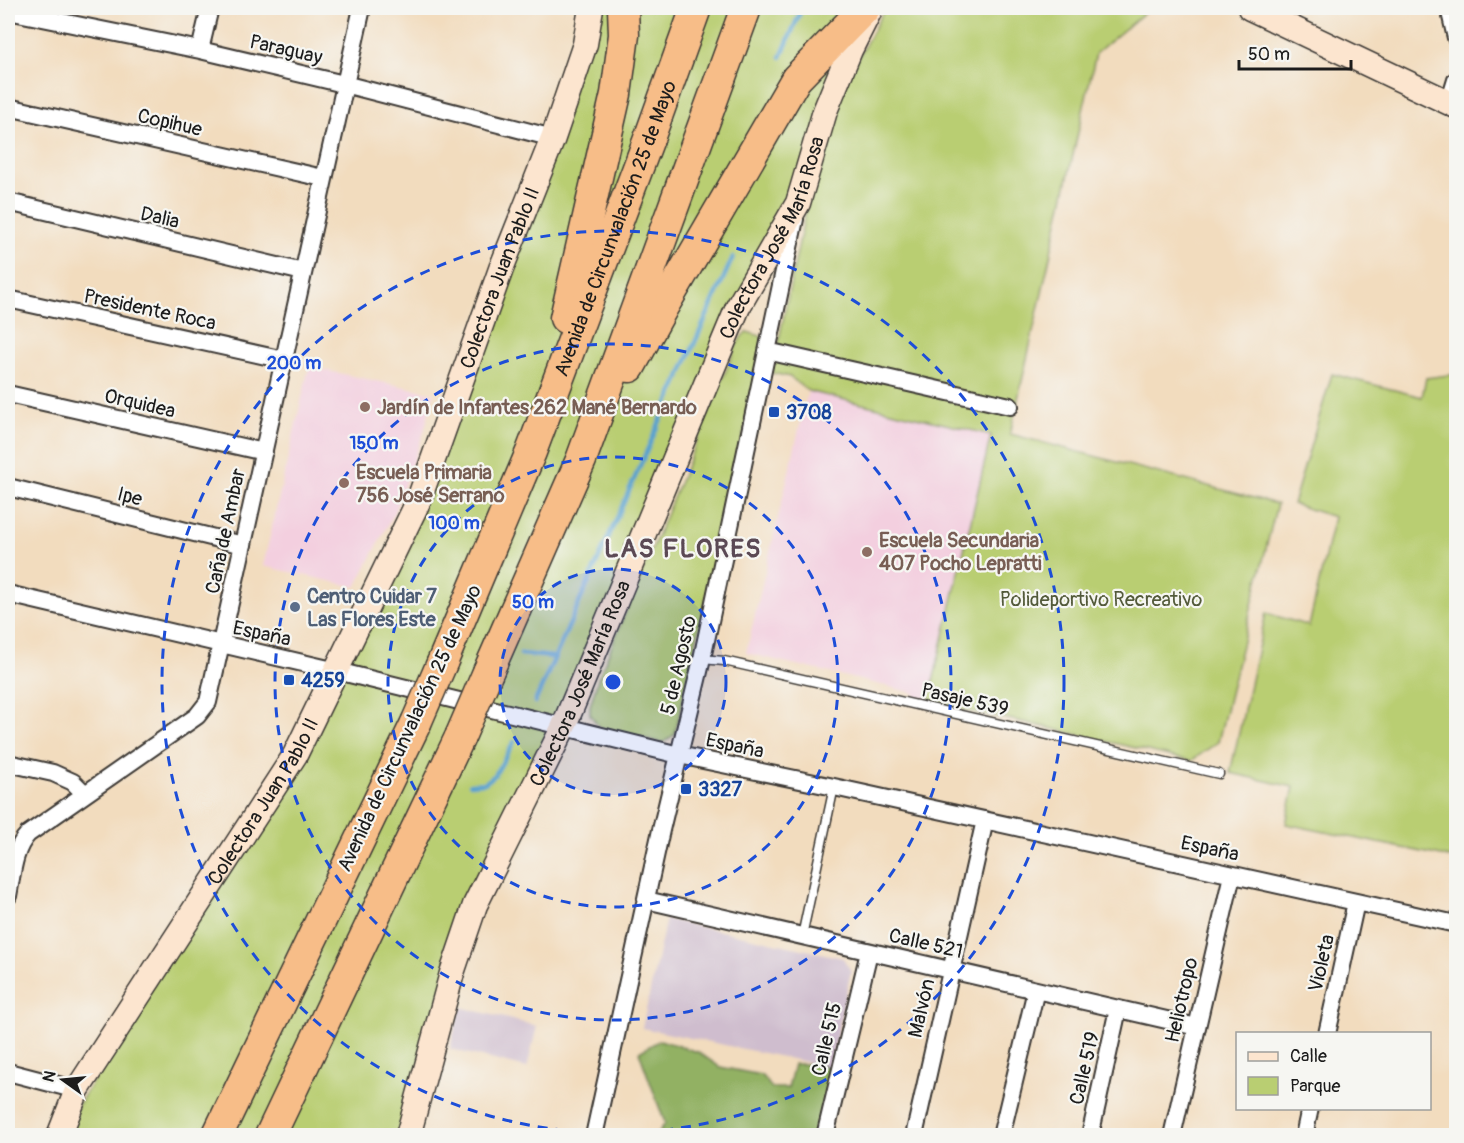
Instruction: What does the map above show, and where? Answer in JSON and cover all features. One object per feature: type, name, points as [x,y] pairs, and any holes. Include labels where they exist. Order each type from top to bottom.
[{"type":"highway","points":[[531,452],[566,316],[616,94],[624,36],[623,8]]},
{"type":"highway","name":"Avenida de Circunvalación 25 de Mayo","points":[[217,1136],[241,1081],[416,723],[442,663],[531,452],[696,8]]},
{"type":"highway","points":[[270,1136],[460,737],[581,460],[746,8]]},
{"type":"highway","points":[[581,460],[663,307],[796,80],[865,8]]},
{"type":"highway","points":[[211,1136],[241,1081]]},
{"type":"main road","name":"Colectora Juan Pablo II","points":[[59,1136],[76,1090],[295,755],[418,502],[501,268],[553,138],[585,44],[591,8]]},
{"type":"main road","name":"Colectora José María Rosa","points":[[408,1136],[443,1004],[475,905],[563,728],[738,307],[798,203],[825,111],[850,50],[872,8]]},
{"type":"main road","points":[[1250,8],[1454,97]]},
{"type":"street","points":[[200,50],[210,8]]},
{"type":"street","name":"Caña de Ambar","points":[[8,896],[21,842],[27,834],[197,716],[205,709],[208,702],[362,8]]},
{"type":"street","points":[[1449,8],[1456,38]]},
{"type":"street","name":"Paraguay","points":[[8,11],[200,50],[344,84],[553,138]]},
{"type":"street","name":"Copihue","points":[[8,107],[323,178]]},
{"type":"street","name":"Dalia","points":[[8,202],[303,272]]},
{"type":"street","name":"5 de Agosto","points":[[594,1136],[702,659],[798,203]]},
{"type":"street","name":"Presidente Roca","points":[[8,300],[284,360]]},
{"type":"street","points":[[767,351],[1010,406]]},
{"type":"street","name":"Orquidea","points":[[8,394],[264,452]]},
{"type":"street","name":"Ipe","points":[[8,487],[243,545]]},
{"type":"street","name":"España","points":[[8,594],[337,671],[679,755],[1456,924]]},
{"type":"street","points":[[8,763],[53,773],[73,782],[85,794]]},
{"type":"street","name":"Malvón","points":[[914,1136],[985,820]]},
{"type":"street","name":"Heliotropo","points":[[1172,1136],[1232,874]]},
{"type":"street","name":"Calle 521","points":[[646,900],[1197,1027]]},
{"type":"street","name":"Violeta","points":[[1327,1032],[1356,902]]},
{"type":"street","name":"Calle 515","points":[[825,1136],[869,952]]},
{"type":"street","points":[[1001,1136],[1036,990]]},
{"type":"street","name":"Calle 519","points":[[1090,1136],[1118,1009]]},
{"type":"street","points":[[8,1072],[76,1090]]},
{"type":"street","points":[[1304,1136],[1310,1110]]},
{"type":"lane","name":"Pasaje 539","points":[[702,659],[735,664],[1219,774]]},
{"type":"lane","points":[[802,936],[834,787]]},
{"type":"shaded area","name":"Escuela Primaria 756 José Serrano","points":[[309,367],[434,393],[424,432],[393,515],[356,587],[263,566]]},
{"type":"shaded area","name":"Escuela Secundaria 407 Pocho Lepratti","points":[[808,391],[992,435],[928,703],[913,699],[915,693],[746,653]]},
{"type":"shaded area","points":[[666,919],[843,958],[851,971],[830,1067],[642,1028]]},
{"type":"shaded area","points":[[460,1007],[537,1026],[527,1068],[450,1049]]},
{"type":"green space","points":[[591,8],[872,8],[810,160],[475,905],[408,1135],[59,1136],[295,755],[418,502]]},
{"type":"green space","name":"Polideportivo Recreativo","points":[[885,8],[1150,8],[1096,53],[1010,434],[1277,504],[1218,742],[1191,761],[1023,722],[928,703],[991,435],[808,391],[790,377],[772,373],[811,185],[841,90]]},
{"type":"green space","points":[[747,332],[761,336],[763,342],[760,362],[675,734],[664,742],[659,742],[599,727],[590,714],[598,679],[737,344]]},
{"type":"green space","points":[[1332,374],[1422,397],[1426,378],[1456,374],[1456,859],[1286,824],[1294,787],[1230,773],[1266,613],[1309,626],[1334,517],[1293,504]]},
{"type":"green space","points":[[660,1040],[698,1052],[720,1067],[761,1075],[772,1088],[788,1088],[794,1064],[818,1064],[834,1069],[818,1135],[657,1135],[665,1123],[639,1052]]},
{"type":"waterway","points":[[781,57],[802,8]]},
{"type":"waterway","points":[[535,702],[733,257]]},
{"type":"waterway","points":[[521,654],[553,657]]},
{"type":"waterway","points":[[470,784],[485,783],[495,775],[514,742]]},
{"type":"place","name":"Jardín de Infantes 262 Mané Bernardo","points":[[365,407]]},
{"type":"place","name":"3708","points":[[774,412]]},
{"type":"place","name":"Escuela Primaria 756 José Serrano","points":[[344,483]]},
{"type":"place","name":"Escuela Secundaria 407 Pocho Lepratti","points":[[867,552]]},
{"type":"place","name":"Centro Cuidar 7 Las Flores Este","points":[[295,607]]},
{"type":"place","name":"4259","points":[[289,680]]},
{"type":"place","name":"3327","points":[[686,789]]},
{"type":"district","name":"LAS FLORES","points":[[683,548]]}]
